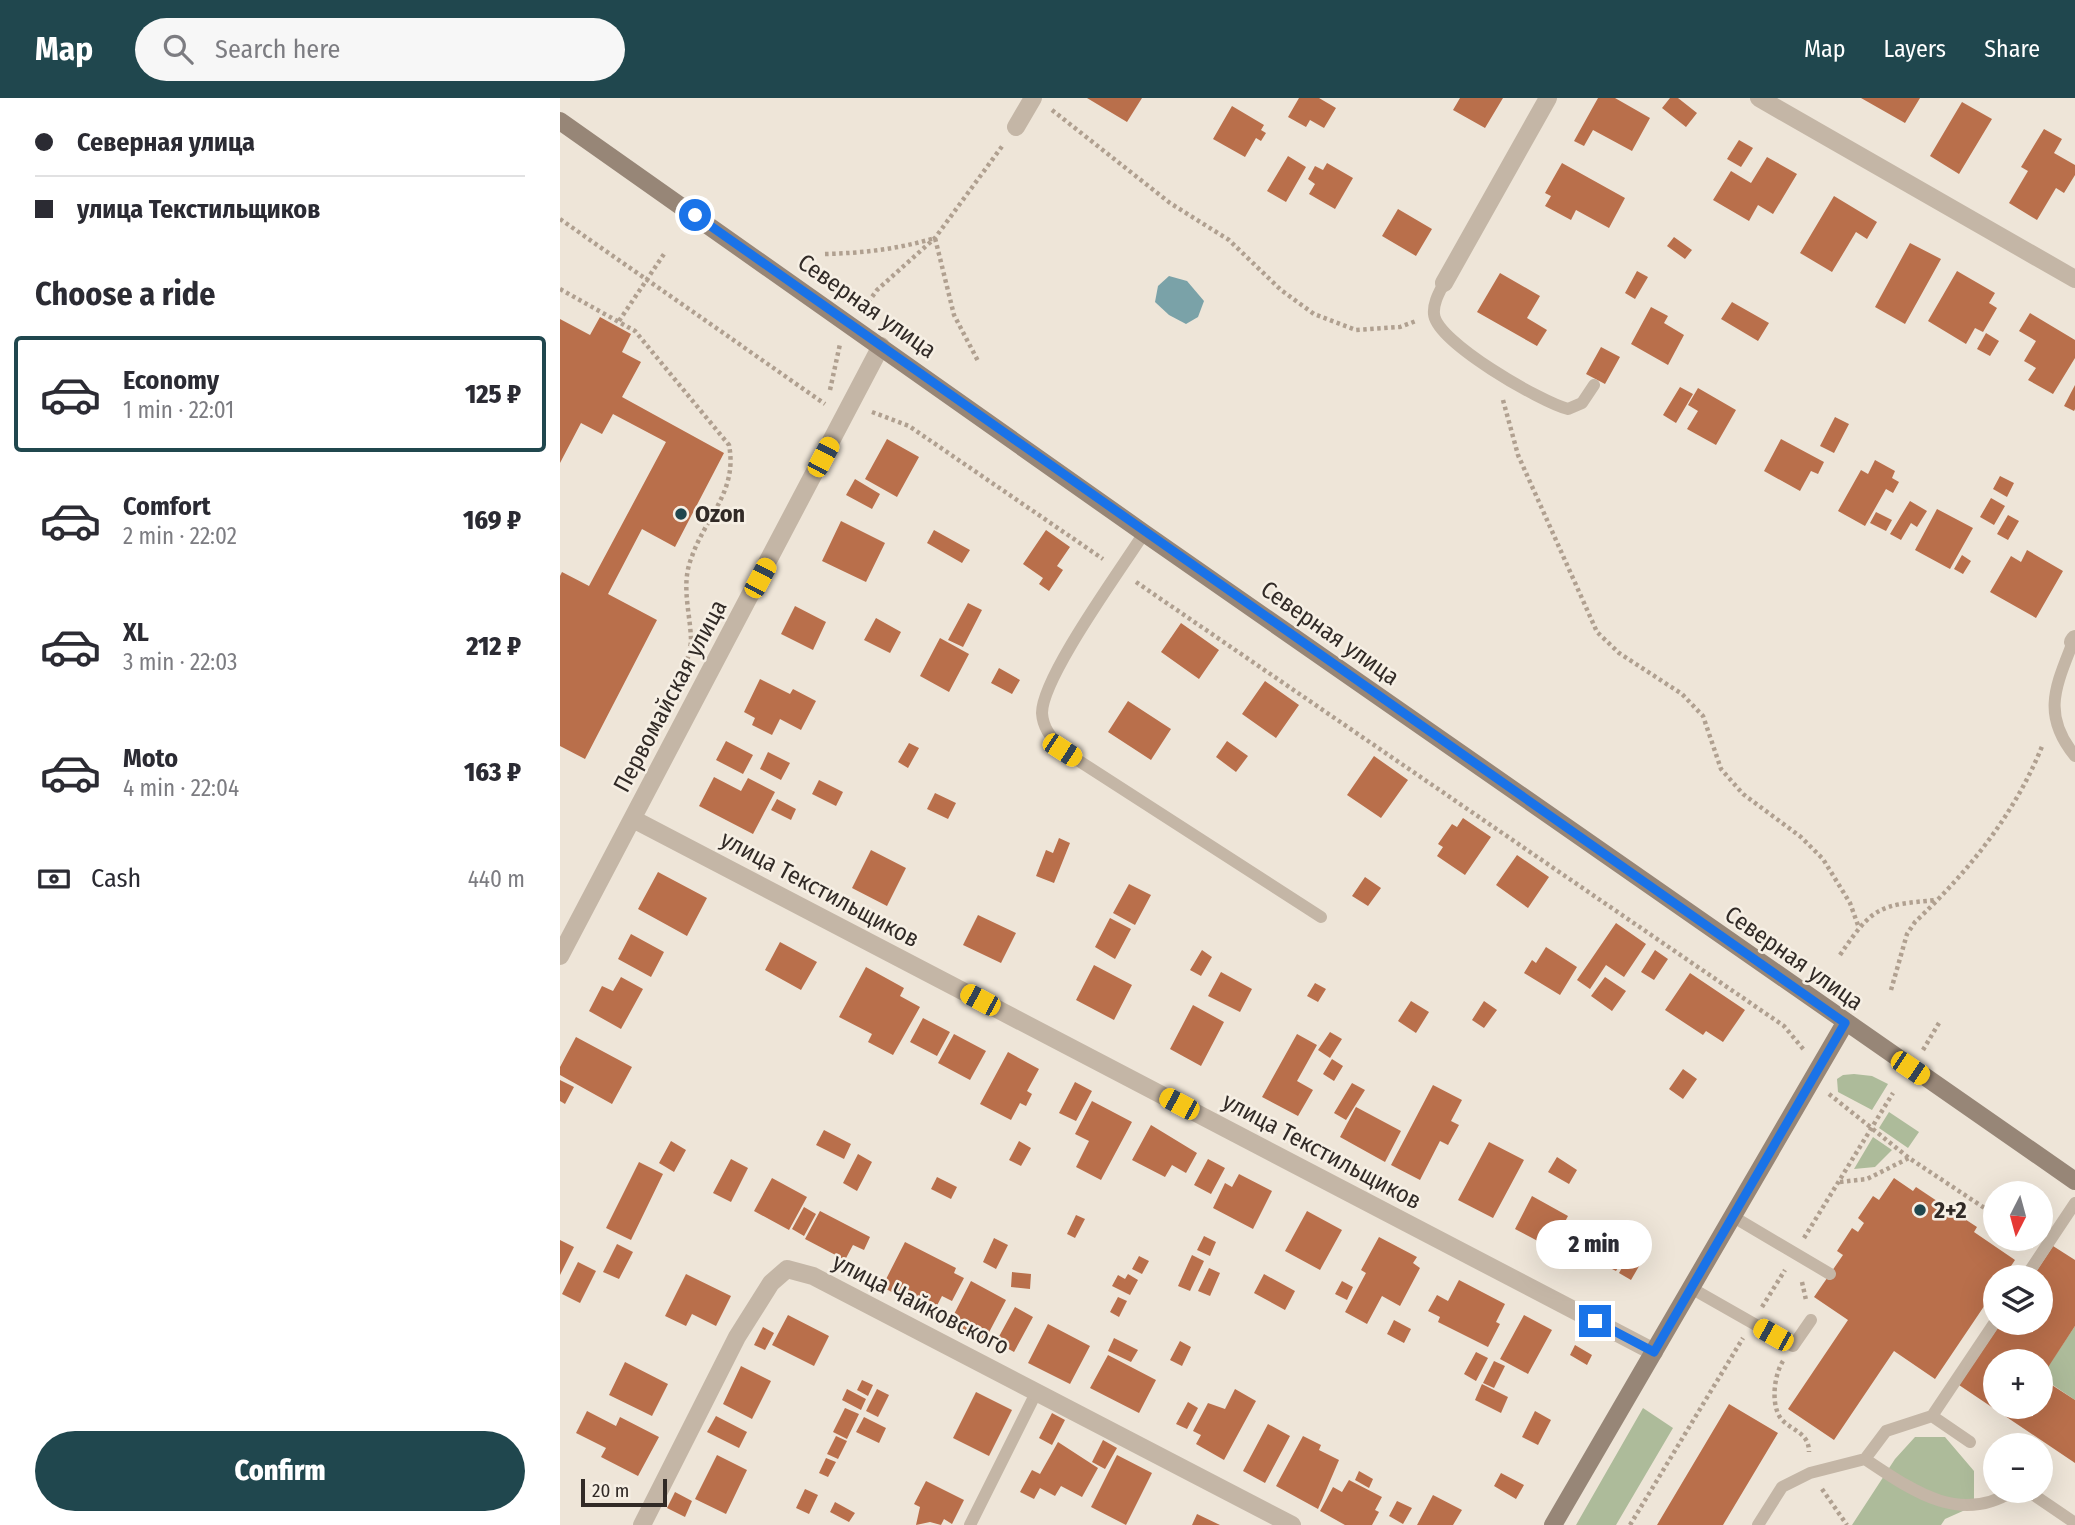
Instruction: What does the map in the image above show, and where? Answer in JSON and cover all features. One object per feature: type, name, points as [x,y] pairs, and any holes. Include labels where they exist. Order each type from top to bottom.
[{"type":"main road","name":"Северная улица","points":[[560,121],[1144,533],[2075,1181]]},
{"type":"main road","points":[[1553,1525],[1845,1023]]},
{"type":"street","points":[[1444,283],[1548,98]]},
{"type":"street","points":[[1759,98],[2075,279]]},
{"type":"street","points":[[1017,127],[1040,102]]},
{"type":"street","name":"Первомайская улица","points":[[560,956],[881,346]]},
{"type":"street","name":"улица Текстильщиков","points":[[633,819],[1654,1352]]},
{"type":"street","name":"улица Чайковского","points":[[642,1525],[737,1336],[771,1283],[787,1269],[813,1276],[1292,1525]]},
{"type":"lane","points":[[1444,283],[1435,300],[1434,316],[1443,332],[1495,373],[1552,405],[1568,409],[1581,403],[1594,384]]},
{"type":"lane","points":[[1144,533],[1059,667],[1042,711],[1046,732],[1062,750],[1321,917]]},
{"type":"lane","points":[[2074,640],[2054,692],[2054,718],[2063,742],[2075,756]]},
{"type":"lane","points":[[2034,1265],[2075,1203]]},
{"type":"lane","points":[[1732,1216],[1830,1274]]},
{"type":"lane","points":[[1691,1288],[1793,1346],[1811,1320]]},
{"type":"lane","points":[[1758,1525],[1782,1487],[1810,1473],[1865,1459],[1886,1431],[1932,1416],[1986,1335]]},
{"type":"lane","points":[[970,1525],[1037,1391]]},
{"type":"lane","points":[[1932,1416],[1970,1442]]},
{"type":"lane","points":[[1865,1459],[1933,1504],[1969,1515],[2000,1503]]},
{"type":"lane","points":[[2046,1503],[2075,1523]]},
{"type":"path","points":[[1040,102],[1170,204],[1230,240],[1281,290],[1314,314],[1356,330],[1400,327],[1434,316]]},
{"type":"path","points":[[877,290],[935,238],[1017,127]]},
{"type":"path","points":[[560,219],[827,405]]},
{"type":"path","points":[[825,254],[902,248],[935,238]]},
{"type":"path","points":[[935,238],[954,315],[978,361]]},
{"type":"path","points":[[619,321],[664,254]]},
{"type":"path","points":[[560,289],[635,331],[729,445],[733,463],[731,480],[690,560],[685,601],[691,641],[683,675]]},
{"type":"path","points":[[1495,373],[1518,454],[1597,632],[1619,653],[1682,694],[1703,716],[1721,769],[1743,794],[1801,837],[1823,859],[1850,903],[1858,928]]},
{"type":"path","points":[[875,413],[909,426],[1784,1026],[1802,1047],[1815,1074],[1830,1095],[1909,1158],[1983,1207]]},
{"type":"path","points":[[1891,990],[1907,934],[1915,922],[1976,859],[2009,811],[2035,764],[2054,718]]},
{"type":"path","points":[[1840,956],[1858,928],[1875,911],[1892,904],[1938,900]]},
{"type":"path","points":[[1922,1051],[1939,1023]]},
{"type":"path","points":[[1839,1182],[1867,1180],[1909,1158]]},
{"type":"path","points":[[1795,1254],[1811,1320]]},
{"type":"path","points":[[1793,1346],[1776,1371],[1777,1411],[1783,1421],[1800,1432],[1809,1445],[1810,1473],[1847,1525]]},
{"type":"green space","points":[[1843,1075],[1872,1076],[1888,1084],[1872,1110],[1838,1092],[1837,1079]]},
{"type":"green space","points":[[1889,1112],[1919,1132],[1908,1148],[1879,1128]]},
{"type":"green space","points":[[1873,1137],[1892,1150],[1875,1167],[1854,1169]]},
{"type":"green space","points":[[2075,1326],[2075,1400],[2053,1385],[2053,1359]]},
{"type":"green space","points":[[1643,1408],[1673,1428],[1616,1525],[1576,1525]]},
{"type":"green space","points":[[1915,1437],[1945,1437],[1974,1471],[1974,1506],[1945,1519],[1941,1525],[1852,1525],[1895,1459]]},
{"type":"water","points":[[1169,276],[1187,281],[1204,301],[1198,317],[1186,324],[1169,315],[1155,302],[1158,286]]},
{"type":"building","points":[[1087,98],[1142,98],[1127,122]]},
{"type":"building","points":[[1299,98],[1319,98],[1336,108],[1324,128],[1310,120],[1306,127],[1288,117]]},
{"type":"building","points":[[1460,98],[1503,98],[1485,128],[1453,110]]},
{"type":"building","points":[[1598,98],[1615,98],[1650,118],[1632,151],[1593,130],[1584,146],[1574,141]]},
{"type":"building","points":[[1670,98],[1678,98],[1697,113],[1686,127],[1662,108]]},
{"type":"building","points":[[1861,98],[1920,98],[1905,123]]},
{"type":"building","points":[[1962,102],[1992,119],[1959,174],[1930,156]]},
{"type":"building","points":[[1232,106],[1264,125],[1261,130],[1266,133],[1261,141],[1256,138],[1245,157],[1213,139]]},
{"type":"building","points":[[2044,129],[2062,139],[2054,153],[2075,165],[2075,175],[2064,193],[2056,188],[2037,220],[2009,203],[2028,171],[2021,167]]},
{"type":"building","points":[[1739,140],[1753,148],[1741,167],[1727,159]]},
{"type":"building","points":[[1288,156],[1306,167],[1286,202],[1267,191]]},
{"type":"building","points":[[1767,157],[1797,174],[1773,214],[1758,205],[1749,221],[1713,200],[1731,171],[1751,183]]},
{"type":"building","points":[[1327,163],[1353,178],[1335,209],[1309,194],[1315,184],[1308,179],[1315,166],[1323,170]]},
{"type":"building","points":[[1562,163],[1625,198],[1609,228],[1576,210],[1571,220],[1545,206],[1551,196],[1545,193]]},
{"type":"building","points":[[1834,196],[1877,222],[1867,239],[1856,232],[1832,272],[1800,253]]},
{"type":"building","points":[[1398,209],[1432,229],[1416,256],[1382,236]]},
{"type":"building","points":[[1674,237],[1692,250],[1685,259],[1667,246]]},
{"type":"building","points":[[1910,243],[1941,259],[1905,324],[1875,307]]},
{"type":"building","points":[[1637,271],[1648,277],[1635,299],[1625,293]]},
{"type":"building","points":[[1957,271],[1995,293],[1989,303],[1997,308],[1983,332],[1975,328],[1966,344],[1928,321]]},
{"type":"building","points":[[1500,273],[1540,296],[1527,318],[1547,330],[1537,346],[1477,312]]},
{"type":"building","points":[[1732,302],[1769,323],[1758,341],[1721,319]]},
{"type":"building","points":[[1651,307],[1668,316],[1664,323],[1684,335],[1668,365],[1631,344]]},
{"type":"building","points":[[2030,313],[2075,340],[2075,358],[2053,394],[2028,380],[2036,368],[2024,361],[2036,341],[2019,331]]},
{"type":"building","points":[[600,317],[631,334],[622,352],[641,362],[622,397],[724,453],[675,547],[642,529],[608,594],[657,620],[585,759],[560,746],[560,576],[562,572],[589,586],[666,442],[613,414],[602,434],[581,423],[560,463],[560,319],[590,335]]},
{"type":"building","points":[[1986,333],[1999,341],[1990,356],[1977,349]]},
{"type":"building","points":[[1601,347],[1620,357],[1605,384],[1586,374]]},
{"type":"building","points":[[2075,385],[2075,409],[2074,411],[2064,406]]},
{"type":"building","points":[[1680,387],[1693,394],[1676,423],[1663,415]]},
{"type":"building","points":[[1698,388],[1736,410],[1716,445],[1687,429],[1698,411],[1688,405]]},
{"type":"building","points":[[1835,417],[1849,424],[1834,453],[1820,446]]},
{"type":"building","points":[[887,439],[919,457],[897,497],[865,479]]},
{"type":"building","points":[[1781,439],[1824,462],[1818,474],[1811,471],[1800,491],[1764,471]]},
{"type":"building","points":[[1875,460],[1895,471],[1892,478],[1899,482],[1893,493],[1886,489],[1865,526],[1838,511],[1861,470],[1868,474]]},
{"type":"building","points":[[2000,476],[2014,483],[2007,497],[1993,489]]},
{"type":"building","points":[[855,479],[880,494],[872,509],[846,495]]},
{"type":"building","points":[[1991,498],[2005,506],[1994,525],[1980,517]]},
{"type":"building","points":[[1910,501],[1927,511],[1917,527],[1911,523],[1901,540],[1890,534]]},
{"type":"building","points":[[1937,509],[1973,528],[1950,569],[1915,550]]},
{"type":"building","points":[[1876,512],[1892,520],[1886,531],[1870,523]]},
{"type":"building","points":[[2008,515],[2019,521],[2008,540],[1997,534]]},
{"type":"building","points":[[841,521],[885,543],[866,582],[822,561]]},
{"type":"building","points":[[934,530],[970,550],[962,563],[927,543]]},
{"type":"building","points":[[1046,530],[1070,547],[1057,566],[1063,570],[1049,591],[1039,584],[1043,578],[1023,564]]},
{"type":"building","points":[[2027,550],[2063,571],[2036,618],[1990,592],[2011,556],[2021,562]]},
{"type":"building","points":[[1962,555],[1971,561],[1963,574],[1954,569]]},
{"type":"building","points":[[968,603],[982,610],[963,647],[948,640]]},
{"type":"building","points":[[795,606],[826,622],[813,650],[781,634]]},
{"type":"building","points":[[876,618],[901,632],[890,653],[864,640]]},
{"type":"building","points":[[1181,623],[1219,650],[1199,679],[1161,652]]},
{"type":"building","points":[[940,638],[969,654],[949,692],[920,676]]},
{"type":"building","points":[[999,668],[1020,680],[1012,694],[991,683]]},
{"type":"building","points":[[760,679],[790,694],[793,689],[816,701],[801,730],[780,719],[772,735],[752,725],[755,718],[744,712]]},
{"type":"building","points":[[1265,681],[1299,705],[1276,738],[1242,714]]},
{"type":"building","points":[[1128,701],[1171,729],[1151,760],[1108,732]]},
{"type":"building","points":[[726,741],[753,755],[743,774],[716,760]]},
{"type":"building","points":[[1227,741],[1248,756],[1236,772],[1216,757]]},
{"type":"building","points":[[909,743],[919,748],[908,768],[898,762]]},
{"type":"building","points":[[768,752],[790,763],[781,780],[760,769]]},
{"type":"building","points":[[1374,756],[1408,780],[1381,818],[1347,795]]},
{"type":"building","points":[[714,777],[741,791],[748,778],[775,792],[753,834],[699,806]]},
{"type":"building","points":[[819,780],[843,792],[836,806],[812,794]]},
{"type":"building","points":[[935,793],[956,803],[948,819],[927,809]]},
{"type":"building","points":[[777,799],[796,809],[791,820],[771,810]]},
{"type":"building","points":[[1463,818],[1491,837],[1465,875],[1437,856],[1443,847],[1438,844],[1452,824],[1457,827]]},
{"type":"building","points":[[1059,838],[1070,843],[1054,883],[1036,876],[1046,850],[1053,853]]},
{"type":"building","points":[[871,850],[906,868],[887,906],[852,888]]},
{"type":"building","points":[[1517,855],[1549,877],[1528,908],[1496,885]]},
{"type":"building","points":[[658,872],[707,898],[687,936],[638,909]]},
{"type":"building","points":[[1365,877],[1381,888],[1368,906],[1352,896]]},
{"type":"building","points":[[1129,884],[1151,895],[1135,925],[1113,913]]},
{"type":"building","points":[[978,915],[1016,933],[1001,963],[963,945]]},
{"type":"building","points":[[1110,918],[1131,929],[1115,959],[1095,947]]},
{"type":"building","points":[[1616,923],[1646,944],[1624,977],[1606,965],[1590,989],[1577,980]]},
{"type":"building","points":[[631,934],[664,952],[651,977],[618,959]]},
{"type":"building","points":[[780,942],[817,962],[801,990],[765,970]]},
{"type":"building","points":[[1546,947],[1577,967],[1560,995],[1524,973],[1532,960],[1536,963]]},
{"type":"building","points":[[1202,950],[1212,957],[1201,976],[1190,970]]},
{"type":"building","points":[[1655,950],[1668,959],[1654,980],[1641,972]]},
{"type":"building","points":[[1094,965],[1132,985],[1114,1020],[1076,1000]]},
{"type":"building","points":[[866,967],[904,988],[900,996],[920,1007],[893,1055],[868,1042],[872,1034],[839,1017]]},
{"type":"building","points":[[1221,972],[1252,989],[1240,1012],[1208,996]]},
{"type":"building","points":[[1690,973],[1745,1010],[1723,1042],[1706,1031],[1703,1035],[1665,1010]]},
{"type":"building","points":[[621,977],[643,989],[621,1029],[589,1011],[602,986],[613,991]]},
{"type":"building","points":[[1605,977],[1626,991],[1612,1011],[1591,996]]},
{"type":"building","points":[[1315,983],[1326,989],[1318,1002],[1307,996]]},
{"type":"building","points":[[1411,1001],[1429,1012],[1416,1033],[1398,1021]]},
{"type":"building","points":[[1484,1001],[1497,1010],[1484,1028],[1472,1020]]},
{"type":"building","points":[[1193,1005],[1224,1022],[1201,1066],[1170,1049]]},
{"type":"building","points":[[923,1018],[950,1032],[937,1056],[910,1042]]},
{"type":"building","points":[[1330,1032],[1342,1039],[1330,1058],[1318,1050]]},
{"type":"building","points":[[954,1034],[986,1051],[970,1080],[938,1063]]},
{"type":"building","points":[[1297,1034],[1317,1045],[1297,1081],[1313,1090],[1298,1116],[1262,1097]]},
{"type":"building","points":[[576,1037],[632,1067],[612,1104],[560,1075],[560,1067]]},
{"type":"building","points":[[1008,1052],[1039,1069],[1027,1091],[1032,1094],[1026,1106],[1020,1103],[1011,1120],[980,1104]]},
{"type":"building","points":[[1332,1059],[1343,1066],[1334,1081],[1323,1074]]},
{"type":"building","points":[[1683,1069],[1697,1079],[1683,1099],[1669,1089]]},
{"type":"building","points":[[560,1080],[574,1087],[565,1104],[560,1101]]},
{"type":"building","points":[[1075,1082],[1092,1091],[1076,1121],[1059,1113]]},
{"type":"building","points":[[1352,1083],[1365,1090],[1346,1120],[1334,1113]]},
{"type":"building","points":[[1433,1085],[1462,1100],[1451,1121],[1459,1125],[1448,1145],[1440,1141],[1420,1180],[1391,1165]]},
{"type":"building","points":[[1092,1101],[1132,1122],[1101,1180],[1076,1167],[1089,1141],[1075,1134]]},
{"type":"building","points":[[1356,1107],[1401,1131],[1385,1162],[1340,1137]]},
{"type":"building","points":[[1151,1125],[1197,1153],[1186,1173],[1172,1165],[1165,1177],[1132,1160]]},
{"type":"building","points":[[824,1130],[851,1144],[844,1159],[816,1145]]},
{"type":"building","points":[[671,1141],[686,1150],[674,1172],[659,1163]]},
{"type":"building","points":[[1019,1141],[1031,1148],[1021,1166],[1009,1160]]},
{"type":"building","points":[[1489,1142],[1524,1160],[1493,1218],[1458,1200]]},
{"type":"building","points":[[858,1154],[872,1162],[857,1191],[843,1183]]},
{"type":"building","points":[[1557,1157],[1577,1170],[1569,1184],[1548,1172]]},
{"type":"building","points":[[731,1159],[748,1168],[731,1202],[713,1193]]},
{"type":"building","points":[[1208,1159],[1225,1168],[1211,1194],[1194,1185]]},
{"type":"building","points":[[639,1162],[663,1174],[631,1240],[606,1228]]},
{"type":"building","points":[[1239,1174],[1272,1191],[1253,1229],[1213,1208],[1225,1183],[1232,1187]]},
{"type":"building","points":[[937,1177],[957,1187],[951,1199],[931,1189]]},
{"type":"building","points":[[772,1178],[807,1197],[789,1230],[754,1211]]},
{"type":"building","points":[[1894,1178],[1913,1191],[1916,1187],[1940,1203],[1937,1207],[1948,1215],[1951,1210],[1977,1227],[1974,1232],[1983,1238],[1983,1251],[2002,1251],[2015,1260],[2012,1265],[1983,1265],[1983,1308],[1935,1379],[1894,1351],[1834,1440],[1788,1409],[1848,1320],[1814,1297],[1843,1255],[1837,1251],[1852,1228],[1858,1232],[1864,1223],[1858,1218],[1873,1196],[1879,1200]]},
{"type":"building","points":[[1532,1196],[1568,1216],[1551,1248],[1515,1229]]},
{"type":"building","points":[[804,1207],[816,1214],[804,1236],[792,1229]]},
{"type":"building","points":[[820,1211],[870,1237],[864,1250],[853,1245],[845,1260],[805,1239]]},
{"type":"building","points":[[1307,1211],[1342,1230],[1320,1270],[1285,1251]]},
{"type":"building","points":[[1076,1215],[1085,1219],[1075,1238],[1067,1234]]},
{"type":"building","points":[[1575,1233],[1594,1244],[1584,1262],[1565,1251]]},
{"type":"building","points":[[1204,1236],[1216,1242],[1210,1256],[1197,1250]]},
{"type":"building","points":[[1379,1237],[1417,1257],[1413,1263],[1420,1268],[1400,1306],[1382,1296],[1367,1324],[1345,1312],[1366,1273],[1361,1270]]},
{"type":"building","points":[[994,1238],[1008,1245],[996,1269],[983,1262]]},
{"type":"building","points":[[560,1240],[574,1247],[560,1275]]},
{"type":"building","points":[[905,1242],[956,1268],[954,1273],[964,1278],[952,1301],[942,1296],[933,1313],[882,1287]]},
{"type":"building","points":[[617,1244],[633,1252],[619,1279],[603,1272]]},
{"type":"building","points":[[1615,1246],[1627,1253],[1616,1271],[1604,1265]]},
{"type":"building","points":[[2053,1246],[2075,1260],[2075,1326],[2053,1360],[2053,1349],[1983,1349],[1993,1335],[2053,1335],[2053,1265],[2041,1265],[2050,1251],[2053,1251]]},
{"type":"building","points":[[1630,1254],[1642,1261],[1631,1280],[1619,1273]]},
{"type":"building","points":[[1192,1255],[1204,1261],[1190,1291],[1178,1286]]},
{"type":"building","points":[[1139,1256],[1149,1261],[1142,1274],[1132,1269]]},
{"type":"building","points":[[578,1262],[596,1271],[580,1303],[562,1294]]},
{"type":"building","points":[[1209,1268],[1220,1273],[1210,1296],[1198,1291]]},
{"type":"building","points":[[1012,1272],[1031,1274],[1030,1289],[1011,1287]]},
{"type":"building","points":[[686,1274],[731,1296],[716,1326],[692,1314],[686,1326],[665,1316]]},
{"type":"building","points":[[1128,1274],[1138,1280],[1130,1295],[1112,1286],[1118,1275],[1125,1279]]},
{"type":"building","points":[[1264,1274],[1295,1291],[1285,1310],[1254,1293]]},
{"type":"building","points":[[1459,1280],[1505,1304],[1496,1322],[1500,1324],[1488,1347],[1438,1322],[1440,1317],[1428,1311],[1437,1295],[1448,1301]]},
{"type":"building","points":[[971,1281],[1006,1300],[985,1340],[950,1322]]},
{"type":"building","points":[[1342,1281],[1353,1287],[1347,1300],[1335,1294]]},
{"type":"building","points":[[1118,1297],[1127,1301],[1119,1317],[1110,1312]]},
{"type":"building","points":[[1015,1307],[1033,1317],[1014,1352],[996,1342]]},
{"type":"building","points":[[788,1315],[829,1336],[814,1366],[772,1345]]},
{"type":"building","points":[[1524,1315],[1552,1330],[1528,1374],[1500,1359]]},
{"type":"building","points":[[1394,1320],[1411,1329],[1404,1343],[1387,1334]]},
{"type":"building","points":[[1048,1324],[1090,1346],[1070,1384],[1028,1363]]},
{"type":"building","points":[[763,1327],[774,1333],[765,1350],[754,1345]]},
{"type":"building","points":[[1114,1338],[1138,1350],[1131,1362],[1108,1351]]},
{"type":"building","points":[[1180,1341],[1191,1347],[1182,1366],[1170,1360]]},
{"type":"building","points":[[1575,1345],[1592,1355],[1587,1365],[1570,1355]]},
{"type":"building","points":[[1983,1350],[1983,1401],[1959,1385]]},
{"type":"building","points":[[1476,1352],[1488,1358],[1476,1381],[1464,1374]]},
{"type":"building","points":[[1108,1355],[1156,1380],[1139,1413],[1090,1388]]},
{"type":"building","points":[[1494,1361],[1505,1366],[1494,1388],[1483,1383]]},
{"type":"building","points":[[625,1362],[668,1384],[652,1416],[609,1395]]},
{"type":"building","points":[[741,1366],[771,1381],[752,1419],[723,1404]]},
{"type":"building","points":[[862,1380],[873,1385],[868,1396],[857,1390]]},
{"type":"building","points":[[1482,1384],[1508,1397],[1501,1413],[1475,1400]]},
{"type":"building","points":[[2053,1386],[2075,1400],[2075,1463],[2053,1448],[2053,1433],[2030,1433],[2010,1419],[2053,1419]]},
{"type":"building","points":[[847,1389],[866,1399],[861,1410],[842,1400]]},
{"type":"building","points":[[877,1389],[889,1395],[878,1417],[866,1411]]},
{"type":"building","points":[[1235,1389],[1256,1401],[1224,1460],[1196,1444],[1201,1435],[1193,1431],[1208,1403],[1225,1409]]},
{"type":"building","points":[[976,1392],[1012,1410],[989,1456],[953,1438]]},
{"type":"building","points":[[1188,1402],[1198,1408],[1187,1429],[1176,1424]]},
{"type":"building","points":[[1729,1404],[1778,1433],[1723,1525],[1657,1525]]},
{"type":"building","points":[[845,1408],[859,1414],[847,1439],[833,1432]]},
{"type":"building","points":[[587,1411],[616,1426],[620,1417],[659,1437],[638,1476],[601,1457],[606,1448],[576,1433]]},
{"type":"building","points":[[1535,1411],[1551,1420],[1538,1445],[1522,1437]]},
{"type":"building","points":[[1052,1413],[1065,1420],[1052,1445],[1039,1438]]},
{"type":"building","points":[[716,1416],[747,1432],[739,1448],[707,1432]]},
{"type":"building","points":[[864,1417],[886,1428],[879,1443],[856,1432]]},
{"type":"building","points":[[1268,1424],[1290,1436],[1265,1483],[1243,1471]]},
{"type":"building","points":[[836,1436],[847,1441],[838,1459],[827,1454]]},
{"type":"building","points":[[1303,1436],[1321,1445],[1319,1450],[1339,1460],[1318,1509],[1276,1486]]},
{"type":"building","points":[[1103,1440],[1117,1448],[1105,1469],[1092,1462]]},
{"type":"building","points":[[1058,1442],[1098,1468],[1082,1497],[1061,1486],[1055,1496],[1040,1488],[1034,1499],[1020,1492],[1032,1470],[1040,1474]]},
{"type":"building","points":[[717,1455],[747,1470],[726,1514],[695,1499]]},
{"type":"building","points":[[1117,1455],[1152,1473],[1126,1525],[1091,1507]]},
{"type":"building","points":[[826,1458],[836,1462],[828,1477],[819,1473]]},
{"type":"building","points":[[1359,1471],[1373,1479],[1369,1488],[1355,1480]]},
{"type":"building","points":[[1501,1473],[1524,1485],[1516,1499],[1494,1486]]},
{"type":"building","points":[[1349,1480],[1382,1497],[1375,1510],[1379,1512],[1372,1525],[1345,1525],[1320,1511],[1333,1487],[1342,1492]]},
{"type":"building","points":[[926,1481],[964,1500],[952,1524],[944,1519],[941,1525],[930,1522],[916,1525],[920,1507],[914,1504]]},
{"type":"building","points":[[805,1489],[818,1495],[809,1514],[796,1508]]},
{"type":"building","points":[[675,1492],[692,1501],[685,1517],[667,1508]]},
{"type":"building","points":[[1433,1495],[1462,1510],[1453,1525],[1417,1525]]},
{"type":"building","points":[[1397,1501],[1412,1508],[1403,1524],[1389,1516]]},
{"type":"building","points":[[835,1502],[855,1513],[849,1522],[830,1512]]},
{"type":"building","points":[[1197,1514],[1220,1525],[1192,1525]]},
{"type":"place","name":"Ozon","points":[[681,514]]},
{"type":"place","name":"2+2","points":[[1920,1210]]},
{"type":"route","points":[[695,215],[1845,1023],[1654,1352],[1595,1321]]}]
